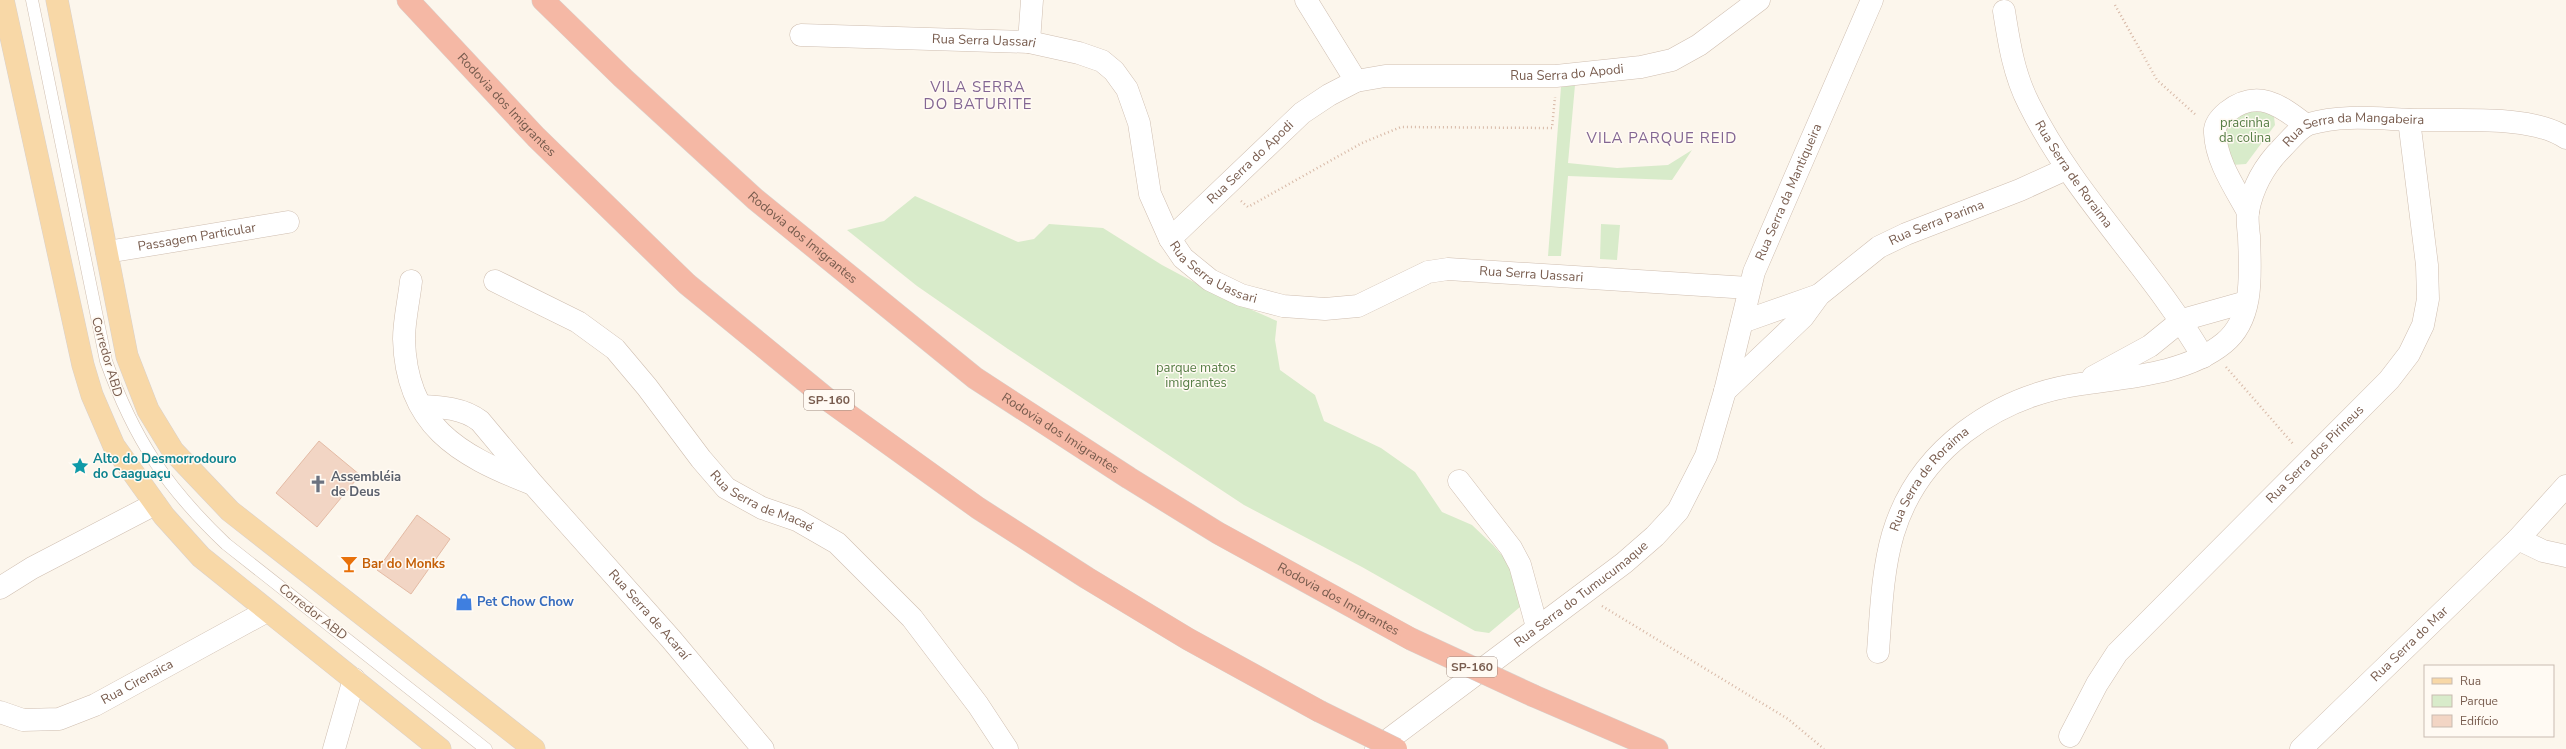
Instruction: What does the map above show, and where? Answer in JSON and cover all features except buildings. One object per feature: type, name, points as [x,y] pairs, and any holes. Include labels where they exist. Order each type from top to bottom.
[{"type":"highway","name":"Rodovia dos Imigrantes","points":[[408,0],[536,136],[687,284],[832,403],[978,508],[1087,578],[1188,639],[1319,711],[1396,749]]},
{"type":"highway","name":"Rodovia dos Imigrantes","points":[[543,0],[622,78],[755,199],[976,378],[1129,478],[1218,532],[1411,638],[1534,696],[1657,749]]},
{"type":"main road","points":[[3,0],[92,394],[114,446],[154,504],[200,557],[440,749]]},
{"type":"main road","points":[[57,0],[127,356],[148,410],[173,451],[230,511],[534,749]]},
{"type":"street","points":[[1028,42],[1032,0]]},
{"type":"street","points":[[1306,0],[1356,81]]},
{"type":"street","name":"Rua Serra do Apodi","points":[[1170,239],[1302,113],[1329,95],[1356,81],[1384,76],[1556,76],[1641,67],[1672,60],[1724,28],[1759,0]]},
{"type":"street","name":"Rua Serra da Mantiqueira","points":[[1725,391],[1754,272],[1872,0]]},
{"type":"street","name":"Rua Serra de Roraima","points":[[1878,652],[1883,580],[1892,536],[1900,513],[1933,460],[1957,437],[1988,414],[2024,399],[2080,384],[2103,382],[2160,370],[2208,354],[2066,169],[2028,104],[2010,51],[2004,11]]},
{"type":"street","name":"Rua Serra Uassari","points":[[801,35],[1028,42],[1079,53],[1102,61],[1114,71],[1127,89],[1139,124],[1150,194],[1170,239],[1184,258],[1210,280],[1240,295],[1283,306],[1325,309],[1358,306],[1421,275],[1448,269],[1749,288]]},
{"type":"street","points":[[2248,212],[2221,159],[2214,130],[2221,117],[2234,107],[2251,101],[2265,100],[2284,108],[2306,125]]},
{"type":"street","name":"Rua Serra da Mangabeira","points":[[2208,354],[2237,330],[2246,302],[2250,287],[2248,212],[2258,182],[2268,163],[2306,125],[2331,120],[2372,118],[2520,124],[2541,127],[2566,138]]},
{"type":"street","name":"Rua Serra dos Pirineus","points":[[2070,736],[2097,684],[2117,653],[2389,380],[2409,354],[2423,325],[2428,299],[2427,265],[2409,120]]},
{"type":"street","name":"Rua Serra Parima","points":[[1725,391],[1803,317],[1818,294],[1853,266],[1893,241],[2066,169]]},
{"type":"street","name":"Passagem Particular","points":[[107,252],[288,222]]},
{"type":"street","name":"Rua Serra de Acaraí","points":[[411,281],[404,338],[406,357],[416,397],[421,406],[433,426],[465,454],[490,467],[532,483]]},
{"type":"street","name":"Rua Serra de Macaé","points":[[494,281],[578,322],[615,349],[726,488],[762,508],[797,520],[837,542],[912,618],[978,705],[1007,749]]},
{"type":"street","name":"Rua Serra Parima","points":[[1742,322],[1818,294]]},
{"type":"street","points":[[2182,320],[2246,302]]},
{"type":"street","name":"Rua Serra de Roraima","points":[[2080,384],[2133,356],[2182,320]]},
{"type":"street","name":"Rua Serra do Tumucumaque","points":[[1376,749],[1629,558],[1655,536],[1678,511],[1706,456],[1725,391]]},
{"type":"street","name":"Rua Serra de Acaraí","points":[[421,406],[450,408],[472,415],[671,638],[763,749]]},
{"type":"street","points":[[1459,481],[1517,560],[1528,586],[1537,627]]},
{"type":"street","points":[[2566,486],[2518,539],[2543,551],[2566,556]]},
{"type":"street","points":[[0,588],[32,568],[154,504]]},
{"type":"street","name":"Rua Serra do Mar","points":[[2301,749],[2518,539]]},
{"type":"street","name":"Rua Cirenaica","points":[[0,712],[23,720],[58,720],[95,705],[266,610]]},
{"type":"street","points":[[334,749],[354,679]]},
{"type":"lane","name":"Corredor ABD","points":[[32,0],[104,354],[121,402],[141,442],[165,479],[194,513],[226,544],[486,749]]},
{"type":"path","points":[[2115,5],[2157,80],[2214,130]]},
{"type":"path","points":[[1225,185],[1248,207],[1362,143],[1401,127],[1552,128],[1556,76]]},
{"type":"path","points":[[2208,354],[2308,461]]},
{"type":"path","points":[[1581,594],[1788,719],[1824,749]]},
{"type":"green space","points":[[1575,85],[1568,163],[1617,168],[1668,165],[1692,150],[1672,180],[1568,176],[1561,256],[1548,256],[1561,87]]},
{"type":"green space","name":"pracinha da colina","points":[[2273,109],[2275,125],[2246,164],[2232,165],[2221,132],[2233,113]]},
{"type":"green space","name":"parque matos imigrantes","points":[[915,196],[1018,242],[1034,239],[1049,224],[1103,228],[1162,265],[1220,296],[1277,321],[1275,340],[1280,370],[1315,395],[1324,421],[1381,448],[1415,472],[1442,512],[1472,525],[1493,545],[1519,575],[1518,597],[1520,607],[1489,633],[1475,631],[1362,567],[1244,505],[1008,349],[917,286],[847,230],[884,221]]},
{"type":"green space","points":[[1601,224],[1620,225],[1617,260],[1600,259]]},
{"type":"place","name":"Alto do Desmorrodouro do Caaguaçu","points":[[80,466]]},
{"type":"place","name":"Assembléia de Deus","points":[[318,484]]},
{"type":"place","name":"Bar do Monks","points":[[349,564]]},
{"type":"place","name":"Pet Chow Chow","points":[[464,602]]},
{"type":"district","name":"VILA SERRA DO BATURITE","points":[[978,96]]},
{"type":"district","name":"VILA PARQUE REID","points":[[1662,138]]}]
